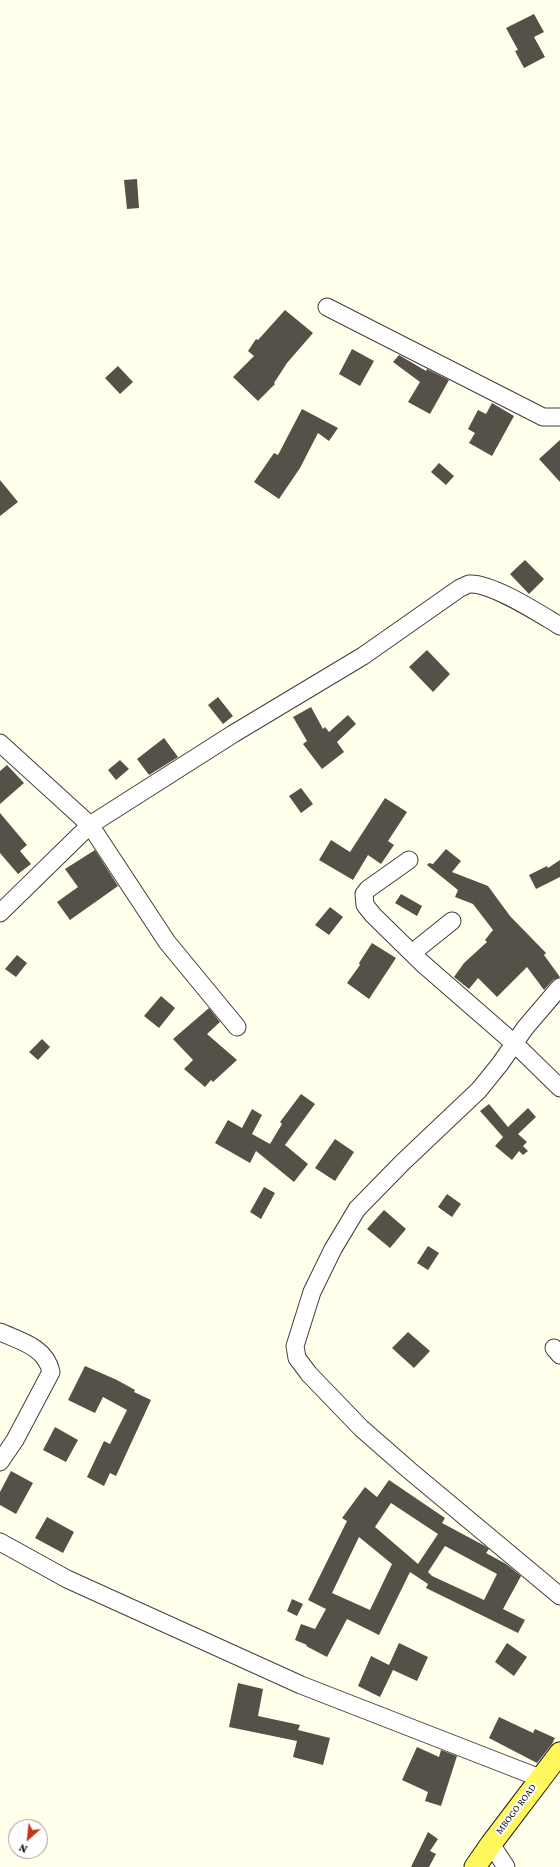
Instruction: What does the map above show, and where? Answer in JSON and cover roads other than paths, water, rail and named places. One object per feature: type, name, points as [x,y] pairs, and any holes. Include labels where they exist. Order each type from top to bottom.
[{"type":"main road","name":"MBOGO ROAD","points":[[475,1867],[560,1753]]},
{"type":"street","points":[[327,307],[543,417],[560,417]]},
{"type":"street","points":[[0,913],[90,825],[233,734],[363,656],[460,588],[469,584],[481,586],[497,592],[560,626]]},
{"type":"street","points":[[0,743],[90,825],[167,942],[237,1027]]},
{"type":"street","points":[[409,860],[368,889],[364,894],[365,905],[369,911],[412,953],[515,1044],[560,1088]]},
{"type":"street","points":[[412,953],[452,922]]},
{"type":"street","points":[[560,987],[525,1028],[515,1044],[479,1090],[403,1162],[358,1209],[333,1249],[312,1292],[295,1346],[297,1358],[309,1374],[361,1428],[414,1475],[560,1596]]},
{"type":"street","points":[[0,1332],[40,1351],[49,1362],[51,1372],[15,1440],[0,1462]]},
{"type":"street","points":[[1,1548],[301,1685],[540,1778]]},
{"type":"street","points":[[491,1844],[506,1867]]}]
